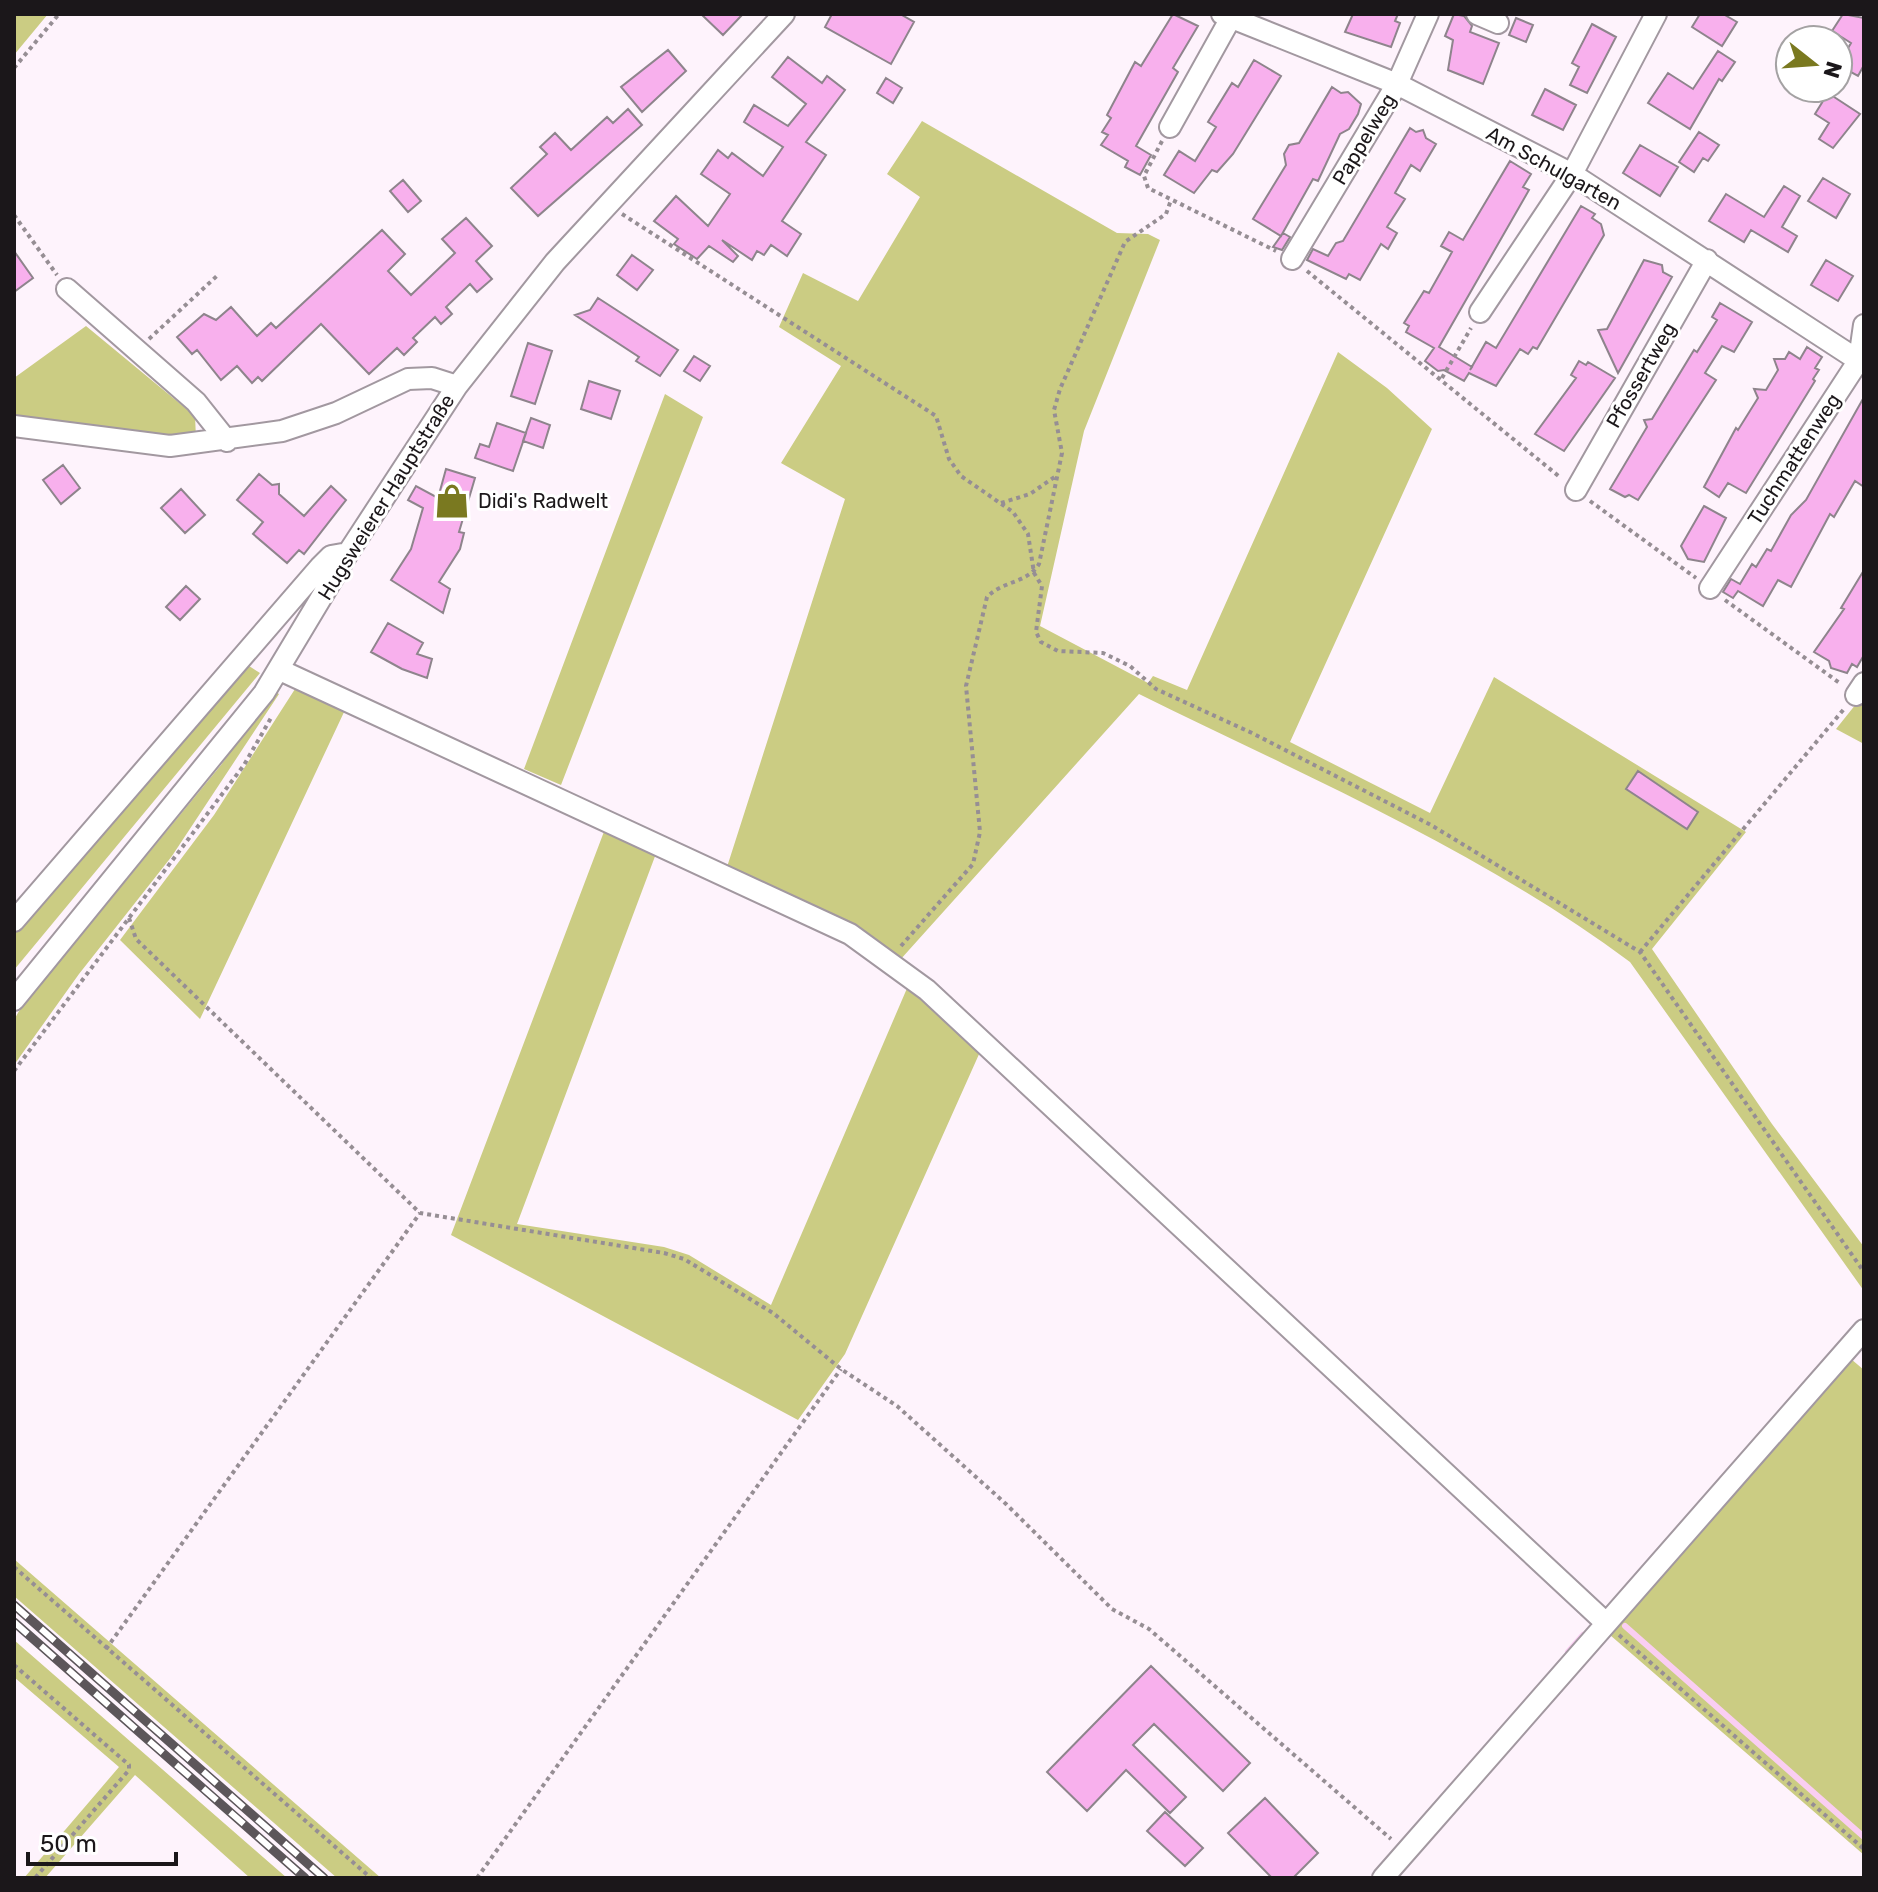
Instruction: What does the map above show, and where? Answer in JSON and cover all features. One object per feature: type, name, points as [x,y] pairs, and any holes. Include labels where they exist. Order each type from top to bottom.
[{"type":"street","name":"Hugsweierer Hauptstraße","points":[[14,1000],[280,670],[348,553],[457,386],[555,262],[784,14]]},
{"type":"street","name":"Pappelweg","points":[[1292,259],[1397,84],[1428,14]]},
{"type":"street","points":[[1477,14],[1498,23]]},
{"type":"street","points":[[1480,312],[1572,174],[1656,14]]},
{"type":"street","name":"Am Schulgarten","points":[[1229,16],[1397,84],[1572,174],[1861,362]]},
{"type":"street","points":[[1170,127],[1229,16]]},
{"type":"street","name":"Pfossertweg","points":[[1576,490],[1707,260]]},
{"type":"street","points":[[67,289],[196,402],[227,441]]},
{"type":"street","name":"Tuchmattenweg","points":[[1710,588],[1861,362],[1864,325]]},
{"type":"street","points":[[14,426],[170,446],[227,441],[282,431],[336,413],[408,379],[432,378],[457,386]]},
{"type":"street","points":[[18,907],[320,567],[331,556],[348,553]]},
{"type":"street","points":[[280,670],[850,934],[889,960],[927,990],[1606,1623]]},
{"type":"street","points":[[1383,1878],[1864,1330]]},
{"type":"path","points":[[14,68],[59,14]]},
{"type":"path","points":[[1170,127],[1144,176],[1148,188],[1292,259],[1576,490],[1710,588],[1860,689],[1640,952]]},
{"type":"path","points":[[889,960],[973,864],[978,854],[980,832],[966,686],[987,597],[994,590],[1034,573],[1045,542],[1062,453],[1054,410],[1060,389],[1125,242],[1166,214],[1171,200]]},
{"type":"path","points":[[608,205],[846,362],[923,405],[936,416],[949,459],[961,476],[1013,512],[1028,534],[1034,573],[1042,586],[1036,632],[1041,642],[1058,651],[1103,653],[1130,666],[1156,689],[1252,733],[1431,825],[1640,952],[1864,1272]]},
{"type":"path","points":[[14,215],[67,289]]},
{"type":"path","points":[[136,351],[219,274]]},
{"type":"path","points":[[1442,378],[1480,312]]},
{"type":"path","points":[[1001,503],[1030,494],[1058,474]]},
{"type":"path","points":[[14,1071],[244,765],[272,716]]},
{"type":"path","points":[[129,918],[136,939],[420,1213],[625,1245],[684,1259],[773,1313],[841,1369],[897,1406],[1006,1504],[1112,1609],[1149,1629],[1405,1852]]},
{"type":"path","points":[[106,1649],[420,1213]]},
{"type":"path","points":[[477,1878],[841,1369]]},
{"type":"path","points":[[14,1567],[371,1878]]},
{"type":"path","points":[[1606,1623],[1864,1849]]},
{"type":"path","points":[[14,1665],[129,1765],[129,1770],[35,1878]]},
{"type":"green space","points":[[14,14],[48,14],[14,55]]},
{"type":"green space","points":[[922,121],[1117,233],[1148,234],[1160,240],[1084,431],[1040,626],[1148,683],[1153,676],[1187,690],[1338,352],[1387,388],[1432,429],[1290,742],[1430,813],[1494,677],[1746,832],[1652,949],[1772,1124],[1864,1247],[1864,1291],[1630,962],[1573,922],[1453,850],[1139,694],[900,960],[727,867],[845,499],[781,463],[841,366],[779,327],[803,273],[858,301],[920,197],[887,174]]},
{"type":"green space","points":[[86,326],[195,416],[196,438],[150,440],[14,419],[14,378]]},
{"type":"green space","points":[[665,394],[703,417],[561,785],[524,769]]},
{"type":"green space","points":[[246,664],[260,673],[14,970],[14,930]]},
{"type":"green space","points":[[295,689],[345,710],[200,1019],[120,940],[214,815]]},
{"type":"green space","points":[[274,691],[279,694],[172,856],[79,974],[14,1065],[14,1020],[19,1011],[221,765]]},
{"type":"green space","points":[[1864,694],[1864,744],[1836,729]]},
{"type":"green space","points":[[605,829],[657,851],[517,1224],[664,1247],[689,1255],[771,1305],[908,986],[980,1052],[845,1354],[798,1420],[451,1235]]},
{"type":"green space","points":[[1851,1359],[1864,1370],[1864,1855],[1610,1635]]},
{"type":"green space","points":[[14,1559],[381,1878],[337,1878],[14,1596]]},
{"type":"green space","points":[[14,1640],[287,1878],[250,1878],[135,1775],[45,1878],[24,1878],[119,1767],[14,1677]]},
{"type":"building","points":[[701,14],[743,14],[723,35]]},
{"type":"building","points":[[832,14],[900,14],[914,22],[891,64],[825,27]]},
{"type":"building","points":[[1173,14],[1198,26],[1173,68],[1178,72],[1136,146],[1151,155],[1140,175],[1125,167],[1128,161],[1101,145],[1108,135],[1102,132],[1111,118],[1107,115],[1135,62],[1141,66]]},
{"type":"building","points":[[1353,14],[1398,14],[1395,21],[1400,23],[1391,47],[1345,32]]},
{"type":"building","points":[[1454,14],[1464,16],[1472,26],[1470,32],[1499,43],[1483,84],[1448,70],[1453,40],[1445,36]]},
{"type":"building","points":[[1700,14],[1723,14],[1737,22],[1722,46],[1692,27]]},
{"type":"building","points":[[1843,14],[1864,18],[1864,65],[1858,76],[1854,74],[1854,24],[1837,24]]},
{"type":"building","points":[[1516,18],[1533,25],[1526,42],[1509,35]]},
{"type":"building","points":[[1592,24],[1616,37],[1587,93],[1570,85],[1579,67],[1572,63]]},
{"type":"building","points":[[668,50],[686,71],[642,112],[621,87]]},
{"type":"building","points":[[1718,51],[1735,62],[1722,81],[1719,79],[1690,129],[1648,103],[1668,73],[1693,89]]},
{"type":"building","points":[[788,57],[822,83],[827,76],[845,90],[806,142],[826,155],[782,221],[801,234],[787,256],[771,245],[764,255],[757,251],[752,260],[722,240],[738,256],[733,262],[709,246],[697,259],[674,244],[678,239],[654,221],[676,196],[708,226],[730,194],[701,174],[718,150],[728,158],[732,153],[763,176],[783,147],[744,122],[754,105],[788,126],[806,104],[772,77]]},
{"type":"building","points":[[1254,60],[1281,76],[1233,154],[1217,172],[1212,170],[1194,193],[1164,175],[1179,151],[1195,161],[1216,127],[1208,122],[1232,83],[1238,87]]},
{"type":"building","points":[[886,78],[902,88],[893,103],[877,93]]},
{"type":"building","points":[[1332,87],[1341,93],[1348,92],[1361,104],[1358,114],[1349,129],[1340,134],[1318,181],[1313,179],[1281,236],[1253,219],[1286,165],[1284,154],[1289,145],[1299,143]]},
{"type":"building","points":[[1545,89],[1576,105],[1563,130],[1532,115]]},
{"type":"building","points":[[1821,104],[1845,104],[1860,114],[1833,148],[1819,139],[1829,123],[1815,114]]},
{"type":"building","points":[[628,109],[642,125],[538,216],[511,188],[547,154],[540,147],[555,133],[571,150],[607,117],[613,123]]},
{"type":"building","points":[[1410,128],[1416,132],[1423,130],[1426,138],[1436,144],[1420,171],[1411,165],[1395,193],[1405,199],[1387,227],[1397,233],[1388,249],[1381,244],[1360,280],[1349,274],[1346,279],[1307,260],[1313,249],[1328,256],[1336,243],[1343,241]]},
{"type":"building","points":[[1699,132],[1719,145],[1708,161],[1703,158],[1694,172],[1679,162]]},
{"type":"building","points":[[1640,145],[1678,167],[1660,196],[1623,173]]},
{"type":"building","points":[[1510,161],[1531,174],[1523,187],[1529,190],[1439,347],[1472,367],[1486,342],[1496,348],[1581,206],[1595,214],[1592,218],[1601,224],[1604,235],[1537,349],[1533,347],[1528,354],[1520,349],[1496,386],[1469,373],[1464,381],[1444,370],[1438,371],[1425,361],[1434,348],[1406,332],[1409,326],[1404,323],[1424,291],[1429,293],[1452,252],[1441,246],[1449,232],[1463,240]]},
{"type":"building","points":[[1823,178],[1850,194],[1836,218],[1808,201]]},
{"type":"building","points":[[403,180],[421,201],[408,212],[390,191]]},
{"type":"building","points":[[1784,186],[1800,196],[1782,227],[1797,236],[1788,252],[1751,230],[1744,242],[1709,221],[1726,194],[1764,217]]},
{"type":"building","points":[[466,218],[492,246],[476,261],[492,279],[477,292],[470,284],[446,307],[452,314],[441,324],[435,317],[413,338],[417,342],[404,355],[397,348],[369,374],[321,324],[262,381],[258,377],[252,383],[237,366],[221,380],[197,350],[192,354],[177,337],[204,314],[216,320],[231,307],[257,336],[271,323],[276,328],[382,230],[405,254],[388,271],[411,295],[455,253],[442,239]]},
{"type":"building","points":[[1283,233],[1290,237],[1282,250],[1273,247]]},
{"type":"building","points":[[14,251],[33,278],[14,292]]},
{"type":"building","points":[[632,255],[653,270],[637,290],[617,275]]},
{"type":"building","points":[[1644,260],[1662,265],[1663,272],[1672,277],[1618,373],[1598,330],[1607,329]]},
{"type":"building","points":[[1826,260],[1853,276],[1838,301],[1811,285]]},
{"type":"building","points":[[598,298],[678,350],[660,376],[636,361],[639,357],[575,315],[590,310]]},
{"type":"building","points":[[1720,303],[1752,322],[1734,352],[1722,346],[1705,373],[1716,380],[1638,500],[1610,489],[1647,427],[1644,420],[1652,419],[1694,350],[1697,352],[1717,320],[1712,317]]},
{"type":"building","points":[[528,343],[552,351],[535,404],[511,396]]},
{"type":"building","points":[[1807,347],[1822,357],[1815,368],[1819,370],[1813,379],[1815,381],[1746,493],[1728,483],[1719,497],[1704,487],[1736,428],[1738,430],[1758,398],[1754,389],[1766,390],[1778,370],[1774,359],[1785,359],[1789,352],[1800,359]]},
{"type":"building","points":[[694,356],[710,366],[700,381],[684,371]]},
{"type":"building","points":[[1579,361],[1586,365],[1588,362],[1615,378],[1564,451],[1535,434],[1576,378],[1571,375]]},
{"type":"building","points":[[589,381],[620,391],[611,419],[581,409]]},
{"type":"building","points":[[1864,397],[1864,487],[1855,481],[1834,517],[1830,514],[1791,587],[1778,580],[1763,606],[1738,591],[1733,598],[1723,592],[1731,579],[1740,584],[1752,564],[1756,567],[1767,549],[1771,551],[1791,515],[1806,500]]},
{"type":"building","points":[[531,418],[550,425],[543,448],[523,441]]},
{"type":"building","points":[[497,423],[526,433],[513,471],[475,458],[480,444],[489,447]]},
{"type":"building","points":[[63,465],[80,488],[61,504],[43,480]]},
{"type":"building","points":[[446,469],[475,478],[459,532],[464,533],[460,549],[439,582],[450,589],[443,613],[391,580],[411,549],[423,508],[408,500],[416,486],[438,498]]},
{"type":"building","points":[[259,474],[272,485],[279,484],[279,494],[304,516],[331,486],[346,500],[304,554],[299,550],[287,563],[253,534],[263,522],[237,500]]},
{"type":"building","points":[[181,489],[205,515],[185,533],[161,508]]},
{"type":"building","points":[[1704,506],[1726,518],[1704,562],[1688,559],[1681,546]]},
{"type":"building","points":[[1864,570],[1864,655],[1857,667],[1852,664],[1847,673],[1831,668],[1829,661],[1814,652],[1844,609],[1841,608]]},
{"type":"building","points":[[186,586],[200,599],[180,620],[166,607]]},
{"type":"building","points":[[388,623],[423,643],[417,654],[432,659],[427,678],[371,652]]},
{"type":"building","points":[[1638,771],[1698,812],[1687,829],[1626,789]]},
{"type":"building","points":[[1151,1666],[1250,1763],[1223,1791],[1154,1724],[1133,1745],[1186,1797],[1170,1813],[1126,1770],[1087,1811],[1047,1772]]},
{"type":"building","points":[[1265,1798],[1318,1853],[1293,1878],[1272,1878],[1228,1833]]},
{"type":"building","points":[[1165,1812],[1203,1848],[1185,1866],[1147,1831]]},
{"type":"waterway","points":[[1625,1626],[1864,1837]]},
{"type":"waterway","points":[[1568,1652],[1583,1635]]},
{"type":"railway","points":[[14,1605],[324,1878]]},
{"type":"railway","points":[[14,1622],[305,1878]]},
{"type":"place","name":"Didi's Radwelt","points":[[452,501]]}]
